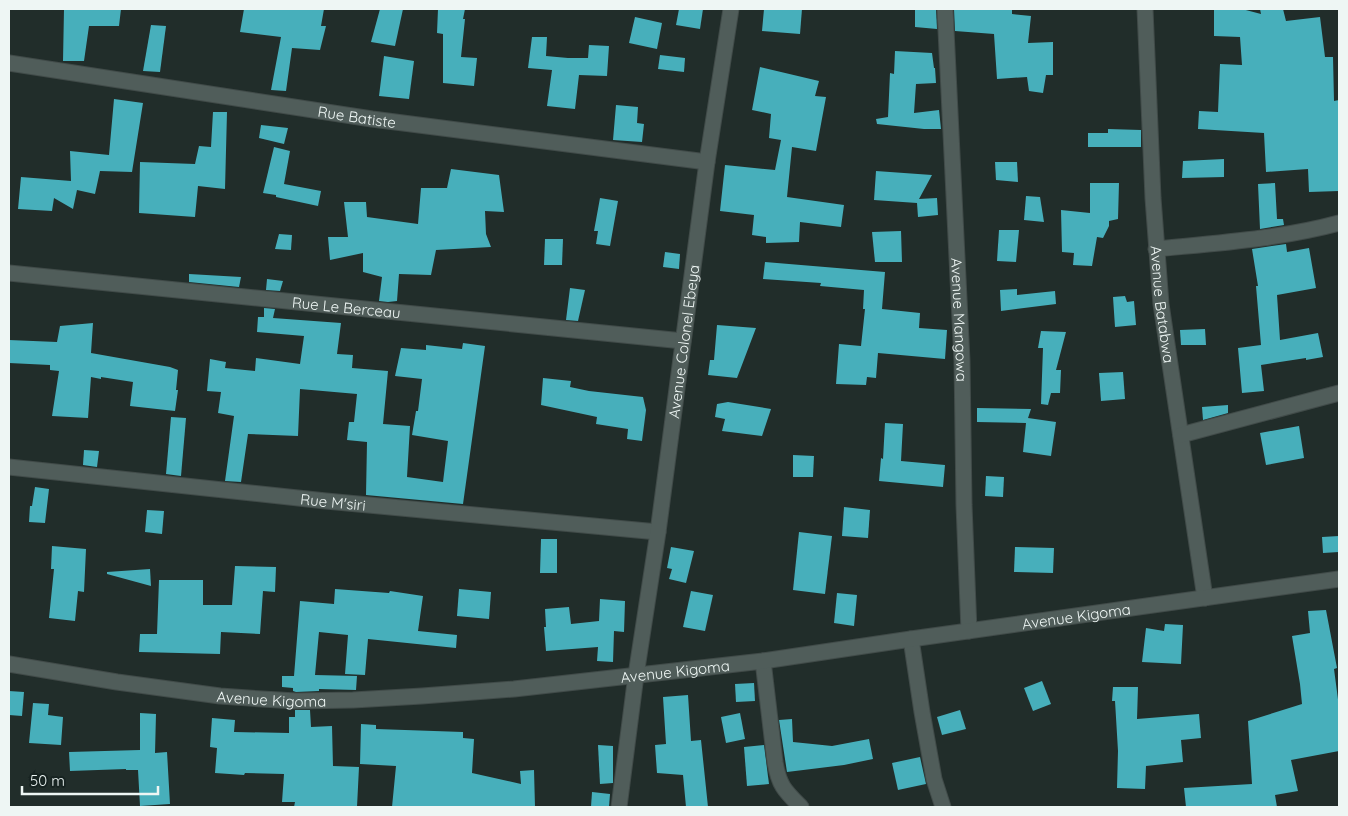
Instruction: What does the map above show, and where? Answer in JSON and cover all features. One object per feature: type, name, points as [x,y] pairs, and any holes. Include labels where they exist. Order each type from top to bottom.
[{"type":"street","name":"Avenue Colonel Ebeya","points":[[619,807],[707,162],[731,9]]},
{"type":"street","name":"Avenue Mangowa","points":[[945,9],[962,361],[964,505],[969,631]]},
{"type":"street","name":"Avenue Batabwa","points":[[1145,9],[1156,249],[1161,304],[1205,598]]},
{"type":"street","name":"Rue Batiste","points":[[9,63],[372,119],[707,162]]},
{"type":"street","points":[[1156,249],[1277,236],[1339,223]]},
{"type":"street","name":"Rue Le Berceau","points":[[9,273],[683,341]]},
{"type":"street","points":[[1181,434],[1339,393]]},
{"type":"street","name":"Rue M'siri","points":[[9,467],[326,501],[658,532]]},
{"type":"street","name":"Avenue Kigoma","points":[[9,664],[117,682],[220,696],[296,701],[353,700],[496,691],[763,661],[1339,579]]},
{"type":"street","points":[[911,639],[934,779],[943,807]]},
{"type":"street","points":[[763,661],[778,779],[787,793],[801,807]]},
{"type":"building","points":[[64,9],[121,9],[119,26],[89,26],[84,61],[63,61]]},
{"type":"building","points":[[244,9],[324,9],[321,26],[326,26],[320,50],[292,48],[286,91],[271,90],[281,37],[240,32]]},
{"type":"building","points":[[380,9],[403,9],[395,46],[371,42]]},
{"type":"building","points":[[438,9],[465,9],[461,57],[477,58],[474,86],[443,83],[443,34],[437,33]]},
{"type":"building","points":[[679,9],[703,9],[700,29],[676,25]]},
{"type":"building","points":[[764,9],[802,9],[800,34],[762,31]]},
{"type":"building","points":[[915,9],[936,9],[937,29],[915,27]]},
{"type":"building","points":[[954,9],[1012,9],[1012,14],[1031,16],[1028,43],[1053,42],[1053,75],[1046,75],[1043,93],[1029,91],[1027,77],[997,79],[994,34],[955,31]]},
{"type":"building","points":[[1214,9],[1242,9],[1261,14],[1260,9],[1283,9],[1286,21],[1320,17],[1325,57],[1333,57],[1334,101],[1339,100],[1339,191],[1309,192],[1308,169],[1266,172],[1264,133],[1198,129],[1199,111],[1218,112],[1220,64],[1242,65],[1240,37],[1214,36]]},
{"type":"building","points":[[635,17],[662,23],[657,49],[629,43]]},
{"type":"building","points":[[151,25],[166,26],[160,72],[143,71]]},
{"type":"building","points":[[532,37],[547,37],[546,56],[588,58],[589,45],[609,46],[607,76],[579,75],[575,109],[547,106],[552,70],[528,68]]},
{"type":"building","points":[[895,51],[932,53],[936,83],[916,84],[914,113],[939,110],[941,129],[877,124],[876,119],[888,117],[890,73],[894,74]]},
{"type":"building","points":[[660,55],[685,58],[684,72],[658,69]]},
{"type":"building","points":[[384,56],[414,61],[409,99],[379,96]]},
{"type":"building","points":[[760,67],[819,81],[815,96],[826,97],[816,151],[792,147],[787,197],[844,205],[841,227],[800,222],[799,242],[766,243],[766,237],[752,235],[754,215],[720,211],[725,165],[775,170],[781,140],[769,138],[771,114],[752,110]]},
{"type":"building","points":[[114,99],[143,103],[132,172],[100,171],[95,194],[77,190],[73,209],[54,198],[52,211],[18,209],[21,177],[71,181],[70,151],[109,155]]},
{"type":"building","points":[[616,105],[638,107],[637,123],[644,124],[642,142],[613,140]]},
{"type":"building","points":[[213,112],[227,112],[225,189],[198,186],[195,217],[139,213],[140,162],[195,164],[199,146],[211,147]]},
{"type":"building","points":[[261,125],[288,128],[284,144],[259,138]]},
{"type":"building","points":[[1108,129],[1141,130],[1141,147],[1088,147],[1088,133],[1108,133]]},
{"type":"building","points":[[274,147],[290,151],[284,184],[321,191],[318,206],[263,193]]},
{"type":"building","points":[[1224,159],[1224,177],[1182,178],[1183,161]]},
{"type":"building","points":[[995,162],[1017,162],[1018,182],[996,180]]},
{"type":"building","points":[[451,169],[499,175],[504,212],[485,211],[486,234],[491,247],[436,250],[431,275],[399,274],[397,301],[388,302],[379,301],[382,277],[363,272],[363,253],[330,260],[328,237],[348,237],[344,202],[366,202],[367,217],[418,224],[421,188],[447,188]]},
{"type":"building","points":[[876,171],[932,175],[919,199],[937,198],[938,215],[918,217],[917,203],[874,200]]},
{"type":"building","points":[[1090,183],[1119,183],[1118,219],[1109,221],[1109,226],[1103,238],[1097,237],[1092,266],[1073,265],[1074,253],[1062,252],[1061,210],[1090,213]]},
{"type":"building","points":[[1275,183],[1277,219],[1283,219],[1284,225],[1260,229],[1258,184]]},
{"type":"building","points":[[1026,196],[1040,197],[1044,222],[1024,220]]},
{"type":"building","points":[[600,198],[618,201],[610,246],[596,244],[598,231],[594,231]]},
{"type":"building","points":[[999,230],[1019,230],[1016,262],[997,261]]},
{"type":"building","points":[[901,231],[902,262],[875,262],[872,232]]},
{"type":"building","points":[[279,234],[292,235],[291,250],[275,249]]},
{"type":"building","points":[[545,239],[563,239],[562,265],[544,265]]},
{"type":"building","points":[[1286,244],[1287,252],[1309,248],[1316,288],[1277,295],[1280,340],[1318,333],[1323,357],[1261,365],[1264,391],[1242,393],[1238,348],[1261,345],[1256,286],[1258,286],[1252,249]]},
{"type":"building","points":[[665,252],[680,254],[679,269],[663,267]]},
{"type":"building","points":[[765,262],[885,272],[882,309],[920,313],[919,328],[947,330],[945,359],[878,353],[876,378],[867,377],[866,385],[836,384],[839,344],[861,346],[865,309],[863,309],[864,290],[820,286],[821,283],[763,279]]},
{"type":"building","points":[[189,274],[241,277],[239,287],[189,282]]},
{"type":"building","points":[[267,279],[283,281],[280,291],[266,290]]},
{"type":"building","points":[[570,288],[585,290],[578,321],[566,320]]},
{"type":"building","points":[[1017,289],[1017,295],[1055,291],[1056,304],[1001,311],[1000,290]]},
{"type":"building","points":[[1125,296],[1127,302],[1134,301],[1136,325],[1115,327],[1113,297]]},
{"type":"building","points":[[264,308],[275,309],[273,318],[341,323],[337,354],[353,355],[352,368],[388,371],[383,424],[410,426],[407,477],[443,482],[448,441],[412,435],[416,411],[418,411],[422,379],[395,376],[401,348],[426,350],[426,345],[462,349],[463,343],[485,346],[463,504],[366,495],[367,442],[347,440],[349,422],[354,422],[357,394],[300,389],[298,436],[248,434],[241,482],[225,481],[234,416],[218,413],[221,392],[207,391],[210,359],[226,362],[225,368],[255,371],[256,358],[300,364],[304,336],[257,332],[258,317],[264,317]]},
{"type":"building","points":[[93,323],[91,353],[178,370],[175,411],[130,406],[133,382],[91,377],[88,418],[52,416],[59,371],[50,370],[50,365],[9,363],[9,340],[57,342],[60,326]]},
{"type":"building","points":[[717,325],[756,328],[737,378],[708,375],[710,360],[714,360]]},
{"type":"building","points":[[1205,329],[1206,345],[1181,345],[1180,330]]},
{"type":"building","points":[[1041,331],[1066,332],[1056,370],[1061,370],[1060,393],[1051,393],[1048,405],[1041,404],[1043,348],[1038,348]]},
{"type":"building","points":[[1123,372],[1125,399],[1101,401],[1099,373]]},
{"type":"building","points":[[543,378],[571,381],[570,387],[589,391],[643,397],[646,410],[642,441],[627,439],[628,429],[596,424],[597,417],[541,405]]},
{"type":"building","points":[[728,402],[771,409],[762,436],[722,431],[725,419],[715,417],[717,404]]},
{"type":"building","points":[[1228,405],[1228,413],[1203,420],[1202,407]]},
{"type":"building","points":[[977,408],[1031,409],[1028,418],[1056,422],[1051,456],[1023,452],[1026,423],[977,422]]},
{"type":"building","points":[[171,417],[186,418],[181,476],[166,474]]},
{"type":"building","points":[[885,423],[903,424],[901,461],[945,465],[943,487],[879,481],[881,458],[883,459]]},
{"type":"building","points":[[1299,426],[1304,458],[1266,465],[1260,433]]},
{"type":"building","points":[[84,450],[99,451],[97,467],[83,465]]},
{"type":"building","points":[[793,455],[814,456],[813,477],[793,477]]},
{"type":"building","points":[[986,476],[1004,477],[1003,497],[985,496]]},
{"type":"building","points":[[35,487],[49,489],[45,523],[29,522],[30,506],[32,506]]},
{"type":"building","points":[[844,507],[870,510],[868,538],[842,536]]},
{"type":"building","points":[[147,510],[164,511],[162,534],[145,532]]},
{"type":"building","points":[[799,532],[832,536],[825,594],[793,590]]},
{"type":"building","points":[[1339,536],[1339,552],[1323,553],[1322,537]]},
{"type":"building","points":[[541,539],[557,539],[557,573],[540,573]]},
{"type":"building","points":[[52,546],[86,549],[84,592],[78,591],[75,621],[49,618],[54,569],[51,569]]},
{"type":"building","points":[[671,547],[694,551],[686,583],[669,579],[672,569],[667,568]]},
{"type":"building","points":[[1015,547],[1054,548],[1053,573],[1014,572]]},
{"type":"building","points":[[235,566],[276,567],[275,592],[263,591],[260,634],[221,632],[220,654],[139,652],[140,634],[157,634],[159,580],[203,580],[203,605],[232,605]]},
{"type":"building","points":[[150,569],[151,586],[107,574],[107,572]]},
{"type":"building","points":[[335,589],[389,593],[390,591],[423,596],[418,631],[457,635],[456,648],[368,639],[365,675],[345,674],[348,635],[319,632],[315,675],[357,676],[356,690],[319,689],[319,691],[296,692],[293,691],[293,688],[282,687],[282,676],[294,676],[300,601],[334,604]]},
{"type":"building","points":[[459,589],[491,592],[489,619],[457,616]]},
{"type":"building","points":[[691,591],[713,595],[705,631],[683,627]]},
{"type":"building","points":[[837,593],[857,595],[854,626],[834,623]]},
{"type":"building","points":[[600,599],[625,601],[624,632],[614,631],[613,662],[597,661],[598,647],[546,651],[545,609],[569,607],[571,624],[599,621]]},
{"type":"building","points":[[1326,610],[1337,668],[1334,669],[1339,707],[1339,751],[1291,760],[1298,791],[1275,795],[1277,807],[1186,807],[1184,788],[1252,784],[1248,721],[1302,704],[1292,636],[1310,633],[1308,611]]},
{"type":"building","points":[[1165,624],[1183,625],[1181,664],[1142,662],[1146,628],[1164,631]]},
{"type":"building","points":[[1042,681],[1051,704],[1033,711],[1024,688]]},
{"type":"building","points":[[754,683],[755,701],[736,702],[735,684]]},
{"type":"building","points":[[1113,687],[1138,687],[1137,719],[1199,714],[1201,738],[1181,740],[1183,762],[1146,766],[1145,789],[1117,788],[1118,751],[1115,701],[1112,701]]},
{"type":"building","points":[[9,691],[24,692],[22,716],[9,715]]},
{"type":"building","points":[[688,695],[691,741],[701,740],[708,807],[686,807],[683,775],[657,773],[655,745],[666,744],[663,697]]},
{"type":"building","points":[[33,703],[49,704],[48,715],[63,717],[61,745],[29,743]]},
{"type":"building","points":[[295,710],[310,710],[311,727],[332,726],[333,766],[359,767],[357,807],[294,807],[295,802],[282,802],[284,774],[245,773],[244,775],[215,773],[217,748],[210,747],[212,718],[235,720],[234,732],[289,733],[289,717],[295,717]]},
{"type":"building","points":[[960,710],[966,729],[942,735],[937,717]]},
{"type":"building","points":[[140,713],[156,714],[155,753],[167,752],[170,804],[140,806],[138,770],[70,771],[69,752],[140,750]]},
{"type":"building","points":[[740,713],[745,739],[726,743],[721,717]]},
{"type":"building","points":[[792,719],[793,742],[832,746],[869,739],[873,759],[844,765],[787,772],[779,720]]},
{"type":"building","points":[[361,724],[376,725],[376,729],[463,732],[463,738],[474,739],[472,773],[521,784],[520,771],[534,770],[535,807],[392,807],[396,766],[360,764]]},
{"type":"building","points":[[598,745],[613,746],[613,783],[600,784]]},
{"type":"building","points":[[764,745],[769,784],[747,786],[744,747]]},
{"type":"building","points":[[920,757],[926,784],[898,790],[892,763]]},
{"type":"building","points":[[592,792],[610,794],[609,807],[591,807]]}]
